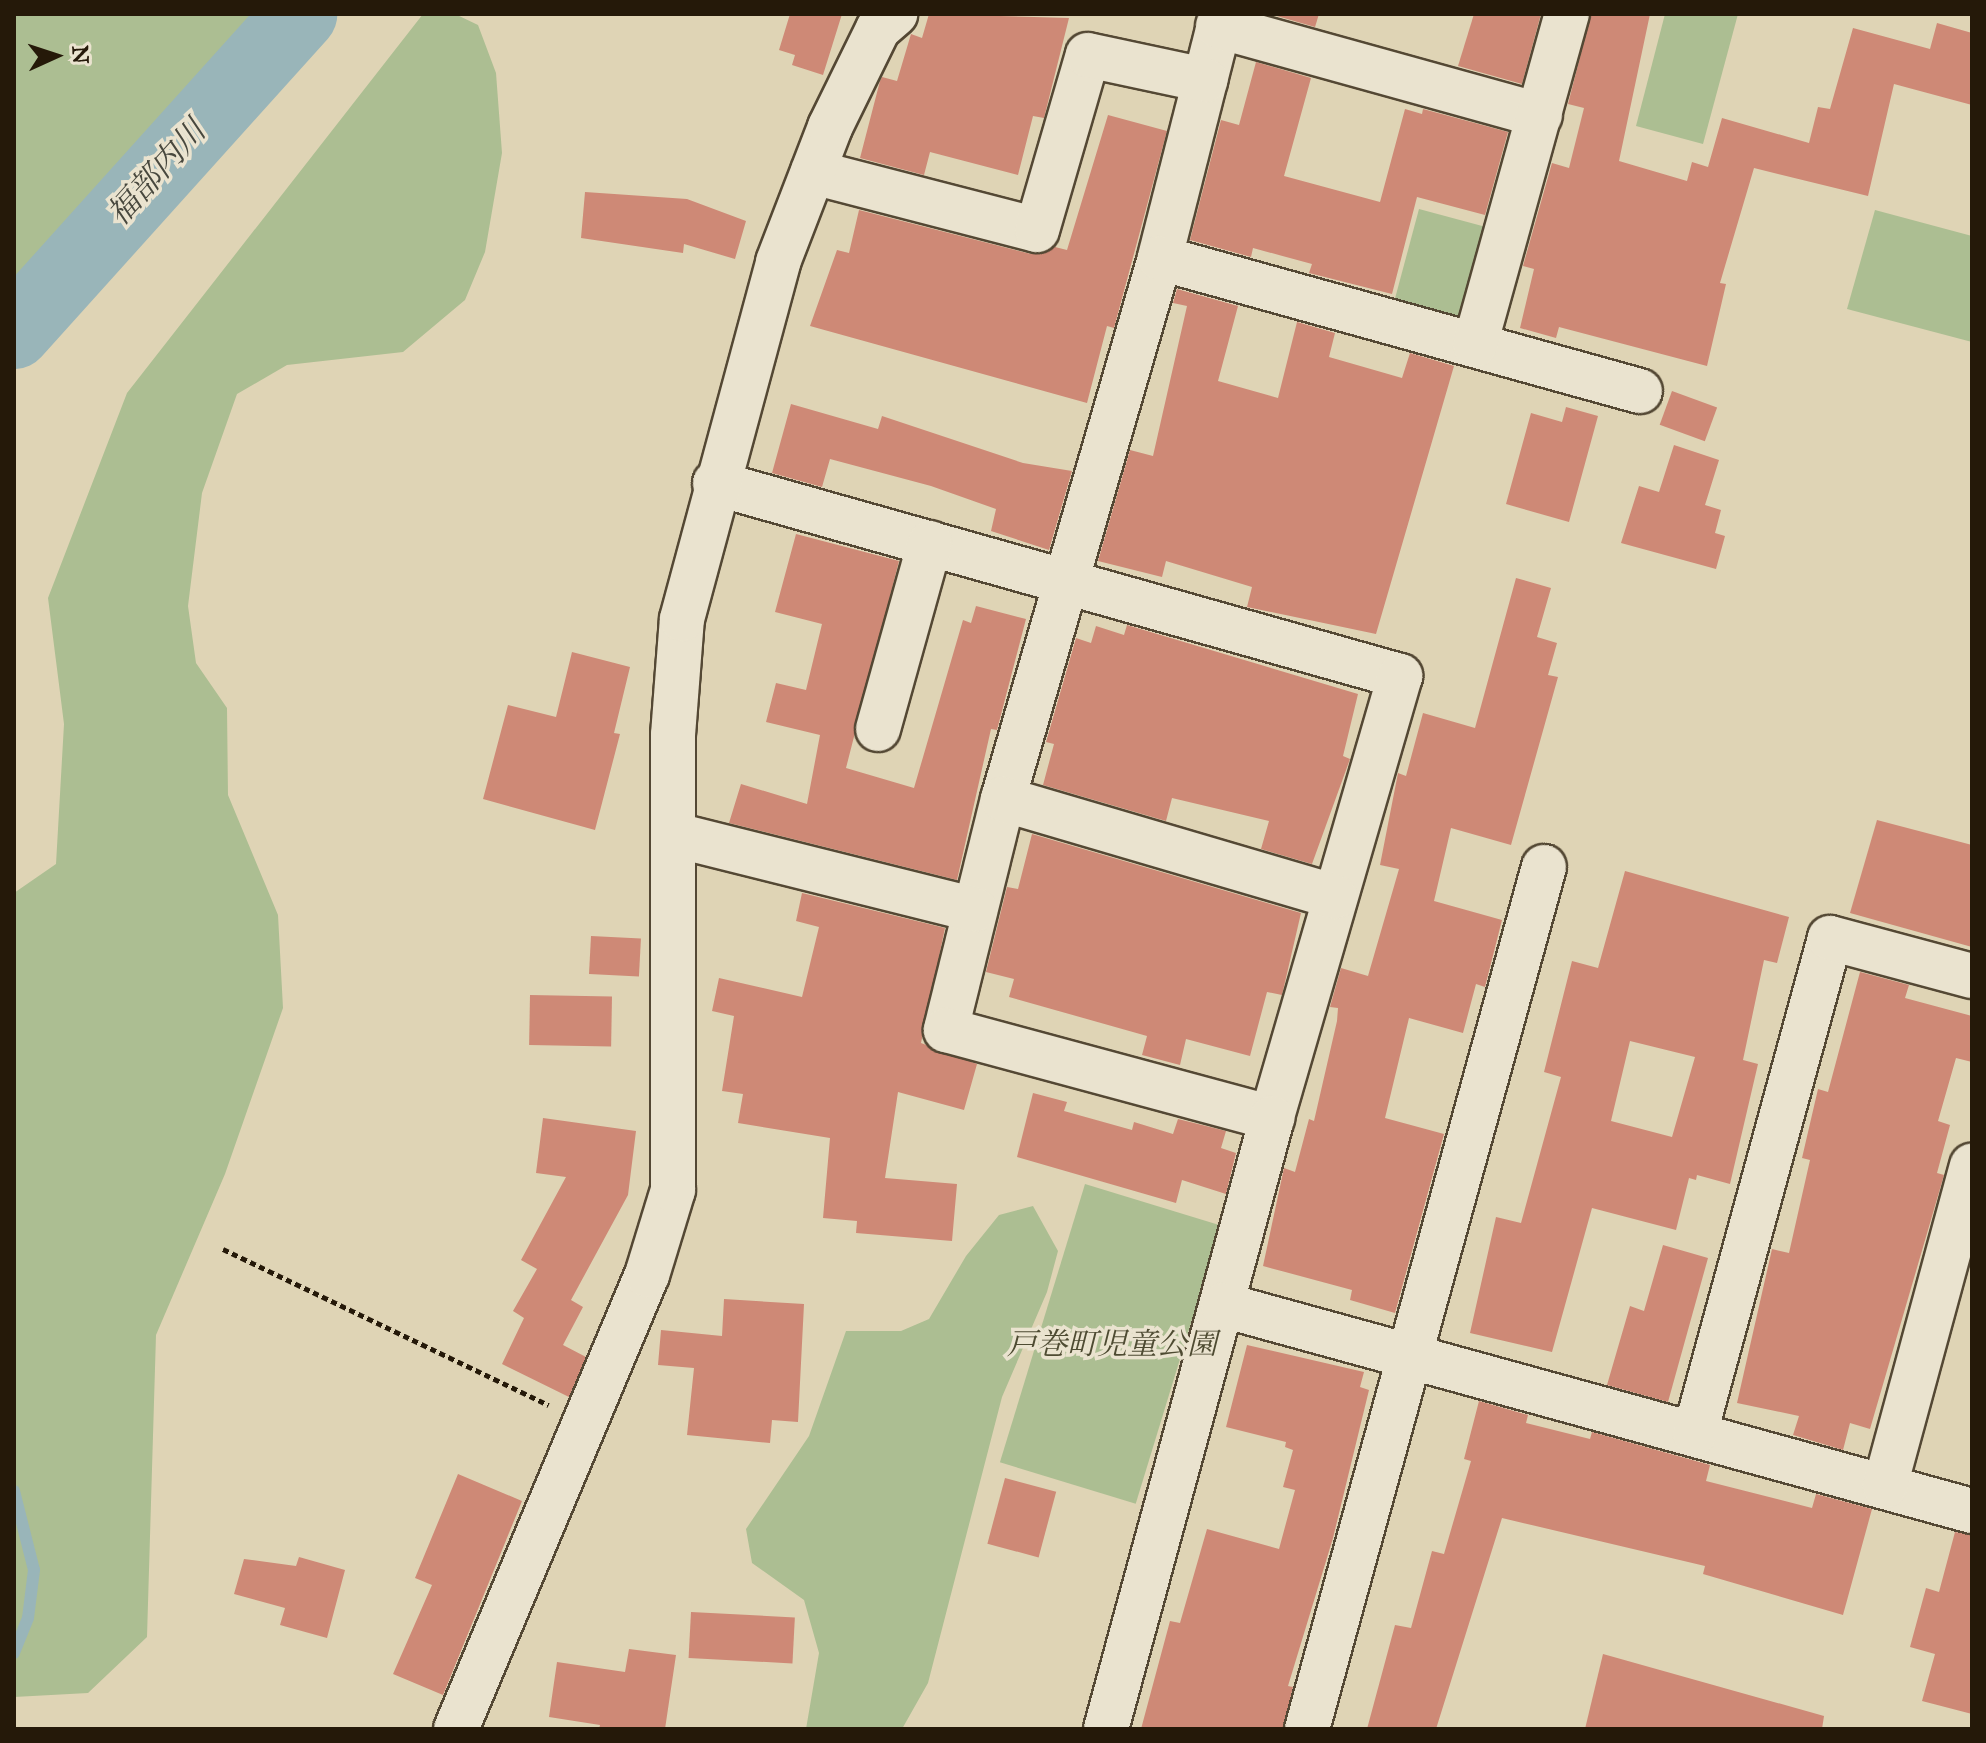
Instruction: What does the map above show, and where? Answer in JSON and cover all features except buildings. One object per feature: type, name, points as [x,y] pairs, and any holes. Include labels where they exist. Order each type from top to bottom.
[{"type":"street","points":[[456,1729],[647,1275],[673,1190],[673,735],[682,619],[715,483],[778,262],[813,172],[878,29],[895,14]]},
{"type":"street","points":[[1475,345],[1567,14]]},
{"type":"street","points":[[1272,1118],[946,1030],[1003,799],[1160,258],[1220,20],[1540,115]]},
{"type":"street","points":[[813,172],[1037,230],[1088,55],[1205,80]]},
{"type":"street","points":[[1160,258],[1640,391]]},
{"type":"street","points":[[715,483],[1400,676],[1272,1118],[1106,1729]]},
{"type":"street","points":[[878,729],[930,543]]},
{"type":"street","points":[[1003,799],[1335,897]]},
{"type":"street","points":[[675,835],[975,910]]},
{"type":"street","points":[[1307,1729],[1544,867]]},
{"type":"street","points":[[1695,1433],[1830,938],[1972,976]]},
{"type":"street","points":[[1885,1486],[1972,1166]]},
{"type":"street","points":[[1223,1305],[1972,1511]]},
{"type":"path","points":[[223,1249],[585,1423]]},
{"type":"green space","points":[[14,14],[253,14],[14,282]]},
{"type":"green space","points":[[423,14],[455,14],[478,25],[496,73],[502,153],[485,252],[465,300],[403,352],[287,365],[237,394],[202,493],[188,606],[196,663],[227,708],[228,795],[278,915],[283,1008],[225,1174],[156,1335],[147,1637],[88,1693],[14,1697],[14,893],[56,864],[64,724],[48,598],[127,393]]},
{"type":"green space","points":[[1665,14],[1738,14],[1703,144],[1636,126]]},
{"type":"green space","points":[[1419,209],[1493,229],[1469,319],[1395,299]]},
{"type":"green space","points":[[1875,210],[1972,236],[1972,342],[1847,309]]},
{"type":"green space","name":"戸巻町児童公園","points":[[1085,1184],[1221,1226],[1136,1504],[1000,1462]]},
{"type":"green space","points":[[1033,1206],[1058,1251],[1047,1292],[1002,1397],[928,1683],[902,1729],[806,1729],[819,1653],[804,1600],[752,1563],[746,1529],[809,1436],[846,1331],[901,1331],[929,1319],[966,1256],[999,1215]]},
{"type":"waterway","name":"福部内川","points":[[14,332],[300,14]]},
{"type":"waterway","points":[[14,1491],[34,1570],[28,1618],[14,1653]]}]
